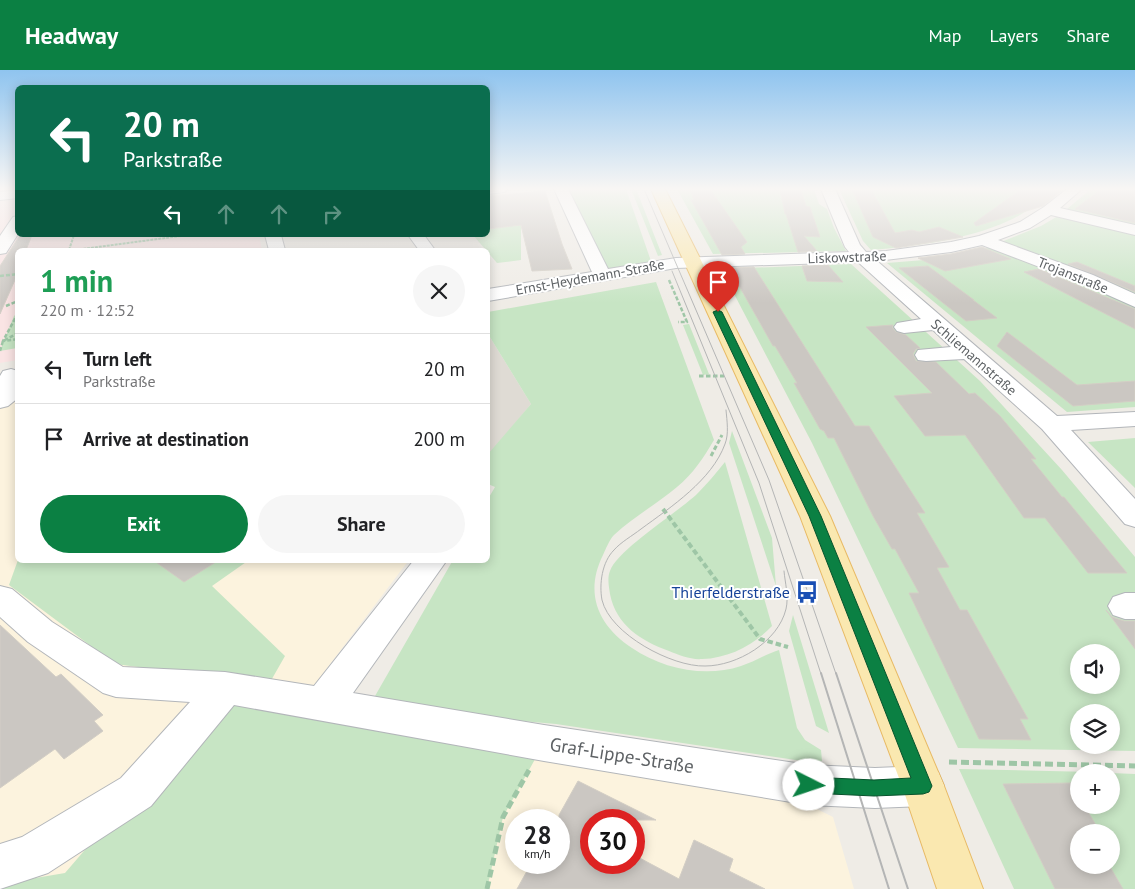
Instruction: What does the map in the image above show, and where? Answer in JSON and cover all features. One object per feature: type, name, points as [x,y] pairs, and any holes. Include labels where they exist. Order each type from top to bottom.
[{"type":"main road","points":[[668,227],[680,271],[815,516],[936,774],[960,889]]},
{"type":"street","points":[[0,249],[14,227]]},
{"type":"street","points":[[579,227],[600,271]]},
{"type":"street","name":"Schliemannstraße","points":[[844,227],[853,247],[862,257],[1057,431],[1135,517]]},
{"type":"street","name":"Liskowstraße","points":[[680,271],[788,260],[917,253],[983,240],[1019,227]]},
{"type":"street","points":[[417,237],[426,248]]},
{"type":"street","name":"Trojanstraße","points":[[983,240],[1078,276],[1135,301]]},
{"type":"street","points":[[788,260],[800,277]]},
{"type":"street","name":"Ernst-Heydemann-Straße","points":[[490,295],[600,271],[676,263],[680,271]]},
{"type":"street","points":[[904,327],[937,324]]},
{"type":"street","points":[[926,355],[969,352]]},
{"type":"street","points":[[0,401],[7,396],[9,376]]},
{"type":"street","points":[[1057,431],[1135,419]]},
{"type":"street","points":[[1057,431],[1135,434]]},
{"type":"street","points":[[322,705],[429,563]]},
{"type":"street","name":"Graf-Lippe-Straße","points":[[5,609],[116,682],[225,688],[544,743],[809,785],[874,788],[936,774]]},
{"type":"street","points":[[0,867],[32,857],[136,792],[225,688]]},
{"type":"path","points":[[89,248],[173,237]]},
{"type":"path","points":[[678,322],[687,322],[669,279],[680,271]]},
{"type":"path","points":[[0,276],[15,274]]},
{"type":"path","points":[[6,306],[15,302]]},
{"type":"path","points":[[0,351],[15,319]]},
{"type":"path","points":[[3,341],[15,335]]},
{"type":"path","points":[[3,341],[15,339]]},
{"type":"path","points":[[699,376],[733,376]]},
{"type":"path","points":[[711,456],[722,435]]},
{"type":"path","points":[[663,509],[760,639],[788,647]]},
{"type":"path","points":[[487,889],[503,818],[544,743]]},
{"type":"path","points":[[936,774],[1135,766]]},
{"type":"shaded area","points":[[0,227],[15,227],[15,237],[259,237],[262,248],[15,248],[15,360],[0,363]]},
{"type":"shaded area","points":[[490,337],[531,404],[490,454]]},
{"type":"shaded area","points":[[15,394],[15,563],[407,563],[296,709],[809,793],[811,806],[833,817],[854,889],[94,889],[0,884],[0,397]]},
{"type":"green space","points":[[490,227],[521,227],[521,260],[497,263],[490,255],[490,248],[484,248],[475,237],[490,237]]},
{"type":"green space","points":[[585,227],[639,227],[652,264],[604,272]]},
{"type":"green space","points":[[646,227],[651,227],[662,255],[658,256]]},
{"type":"green space","points":[[698,227],[834,227],[846,251],[713,254]]},
{"type":"green space","points":[[857,227],[994,227],[941,241],[871,250],[863,241]]},
{"type":"green space","points":[[1038,227],[1106,227],[1135,234],[1135,297],[1001,242]]},
{"type":"green space","points":[[993,247],[1027,259],[1135,307],[1135,407],[1067,412],[887,263],[924,260]]},
{"type":"green space","points":[[851,264],[980,381],[1062,470],[1135,557],[1135,751],[1120,751],[1120,704],[1070,704],[1070,750],[958,748],[812,443],[721,269]]},
{"type":"green space","points":[[656,282],[714,440],[698,465],[683,482],[621,528],[612,537],[597,569],[595,595],[598,608],[610,630],[620,639],[644,655],[671,666],[699,671],[727,670],[779,650],[797,728],[805,740],[821,750],[822,761],[816,763],[556,724],[478,717],[371,703],[451,563],[490,563],[490,496],[495,487],[490,485],[490,452],[531,404],[490,337],[490,312]]},
{"type":"green space","points":[[14,316],[15,348],[0,351]]},
{"type":"green space","points":[[689,324],[709,374],[703,375],[683,325]]},
{"type":"green space","points":[[732,431],[772,538],[776,586],[729,443]]},
{"type":"green space","points":[[1135,438],[1135,488],[1088,442]]},
{"type":"green space","points":[[725,462],[772,626],[749,645],[731,653],[712,658],[694,659],[659,647],[631,630],[618,615],[613,605],[608,582],[610,571],[615,562],[649,531],[697,494]]},
{"type":"green space","points":[[17,563],[245,563],[212,586],[285,656],[269,684],[115,664],[9,585]]},
{"type":"green space","points":[[793,615],[829,733],[816,726],[789,631]]},
{"type":"green space","points":[[214,700],[544,743],[507,809],[505,809],[487,889],[0,889],[0,884],[65,873]]},
{"type":"green space","points":[[959,769],[1070,771],[1070,814],[1120,814],[1120,773],[1135,774],[1135,889],[1014,889]]},
{"type":"building","points":[[522,227],[557,227],[572,269],[532,271]]},
{"type":"building","points":[[706,227],[737,227],[747,242],[741,247],[745,254],[722,255]]},
{"type":"building","points":[[790,227],[817,227],[820,237],[804,236],[817,251],[798,252]]},
{"type":"building","points":[[869,227],[892,227],[895,233],[912,230],[919,232],[940,227],[963,237],[896,248],[873,237]]},
{"type":"building","points":[[19,237],[31,237],[27,248],[15,248],[15,280],[0,314],[0,266]]},
{"type":"building","points":[[982,247],[1011,259],[945,271],[918,258],[951,254]]},
{"type":"building","points":[[1077,262],[1135,286],[1135,292],[1068,264]]},
{"type":"building","points":[[828,265],[843,282],[807,281],[802,266]]},
{"type":"building","points":[[928,266],[997,318],[966,321],[899,268]]},
{"type":"building","points":[[754,267],[855,426],[869,426],[925,513],[917,513],[949,567],[937,568],[960,610],[967,610],[1028,719],[1020,719],[1031,740],[979,739],[909,593],[919,593],[895,549],[892,549],[873,516],[834,438],[828,438],[824,431],[820,429],[794,383],[797,383],[775,346],[773,346],[729,268]]},
{"type":"building","points":[[1039,269],[1135,309],[1135,329],[1024,272]]},
{"type":"building","points":[[893,325],[892,327],[896,332],[906,335],[920,348],[916,349],[913,354],[916,361],[936,362],[969,394],[975,393],[1000,416],[1036,459],[1031,459],[1127,573],[1088,573],[1045,518],[1024,518],[965,435],[925,436],[894,396],[932,393],[866,327]]},
{"type":"building","points":[[1007,332],[1077,385],[1135,381],[1135,401],[1073,406],[997,346]]},
{"type":"building","points":[[157,563],[214,563],[184,582]]},
{"type":"building","points":[[1106,610],[1112,617],[1124,621],[1135,621],[1135,649]]},
{"type":"building","points":[[0,625],[56,677],[61,674],[103,715],[94,721],[103,731],[64,759],[55,749],[0,788]]},
{"type":"building","points":[[578,781],[634,809],[580,809],[580,874],[645,874],[645,861],[679,879],[694,840],[733,859],[729,871],[765,889],[517,889],[525,874],[570,874],[570,809],[562,809]]},
{"type":"building","points":[[1070,783],[1070,814],[1089,814],[1095,824],[1070,824],[1070,874],[1114,874],[1123,889],[1055,889],[1003,784]]},
{"type":"building","points":[[645,814],[656,820],[645,820]]},
{"type":"tram line","points":[[660,227],[769,480],[836,674]]},
{"type":"tram line","points":[[672,271],[759,483],[821,674]]},
{"type":"tram line","points":[[726,410],[727,436],[719,457],[701,481],[689,492],[614,550],[602,574],[602,600],[607,613],[617,625],[644,646],[660,655],[691,665],[717,665],[743,657],[754,650],[765,642],[782,621],[787,604],[784,571]]},
{"type":"tram line","points":[[821,673],[889,889]]},
{"type":"tram line","points":[[836,673],[908,889]]},
{"type":"place","name":"Thierfelderstraße","points":[[807,592]]},
{"type":"route","points":[[718,312],[815,516],[923,786],[874,788],[809,785]]}]
